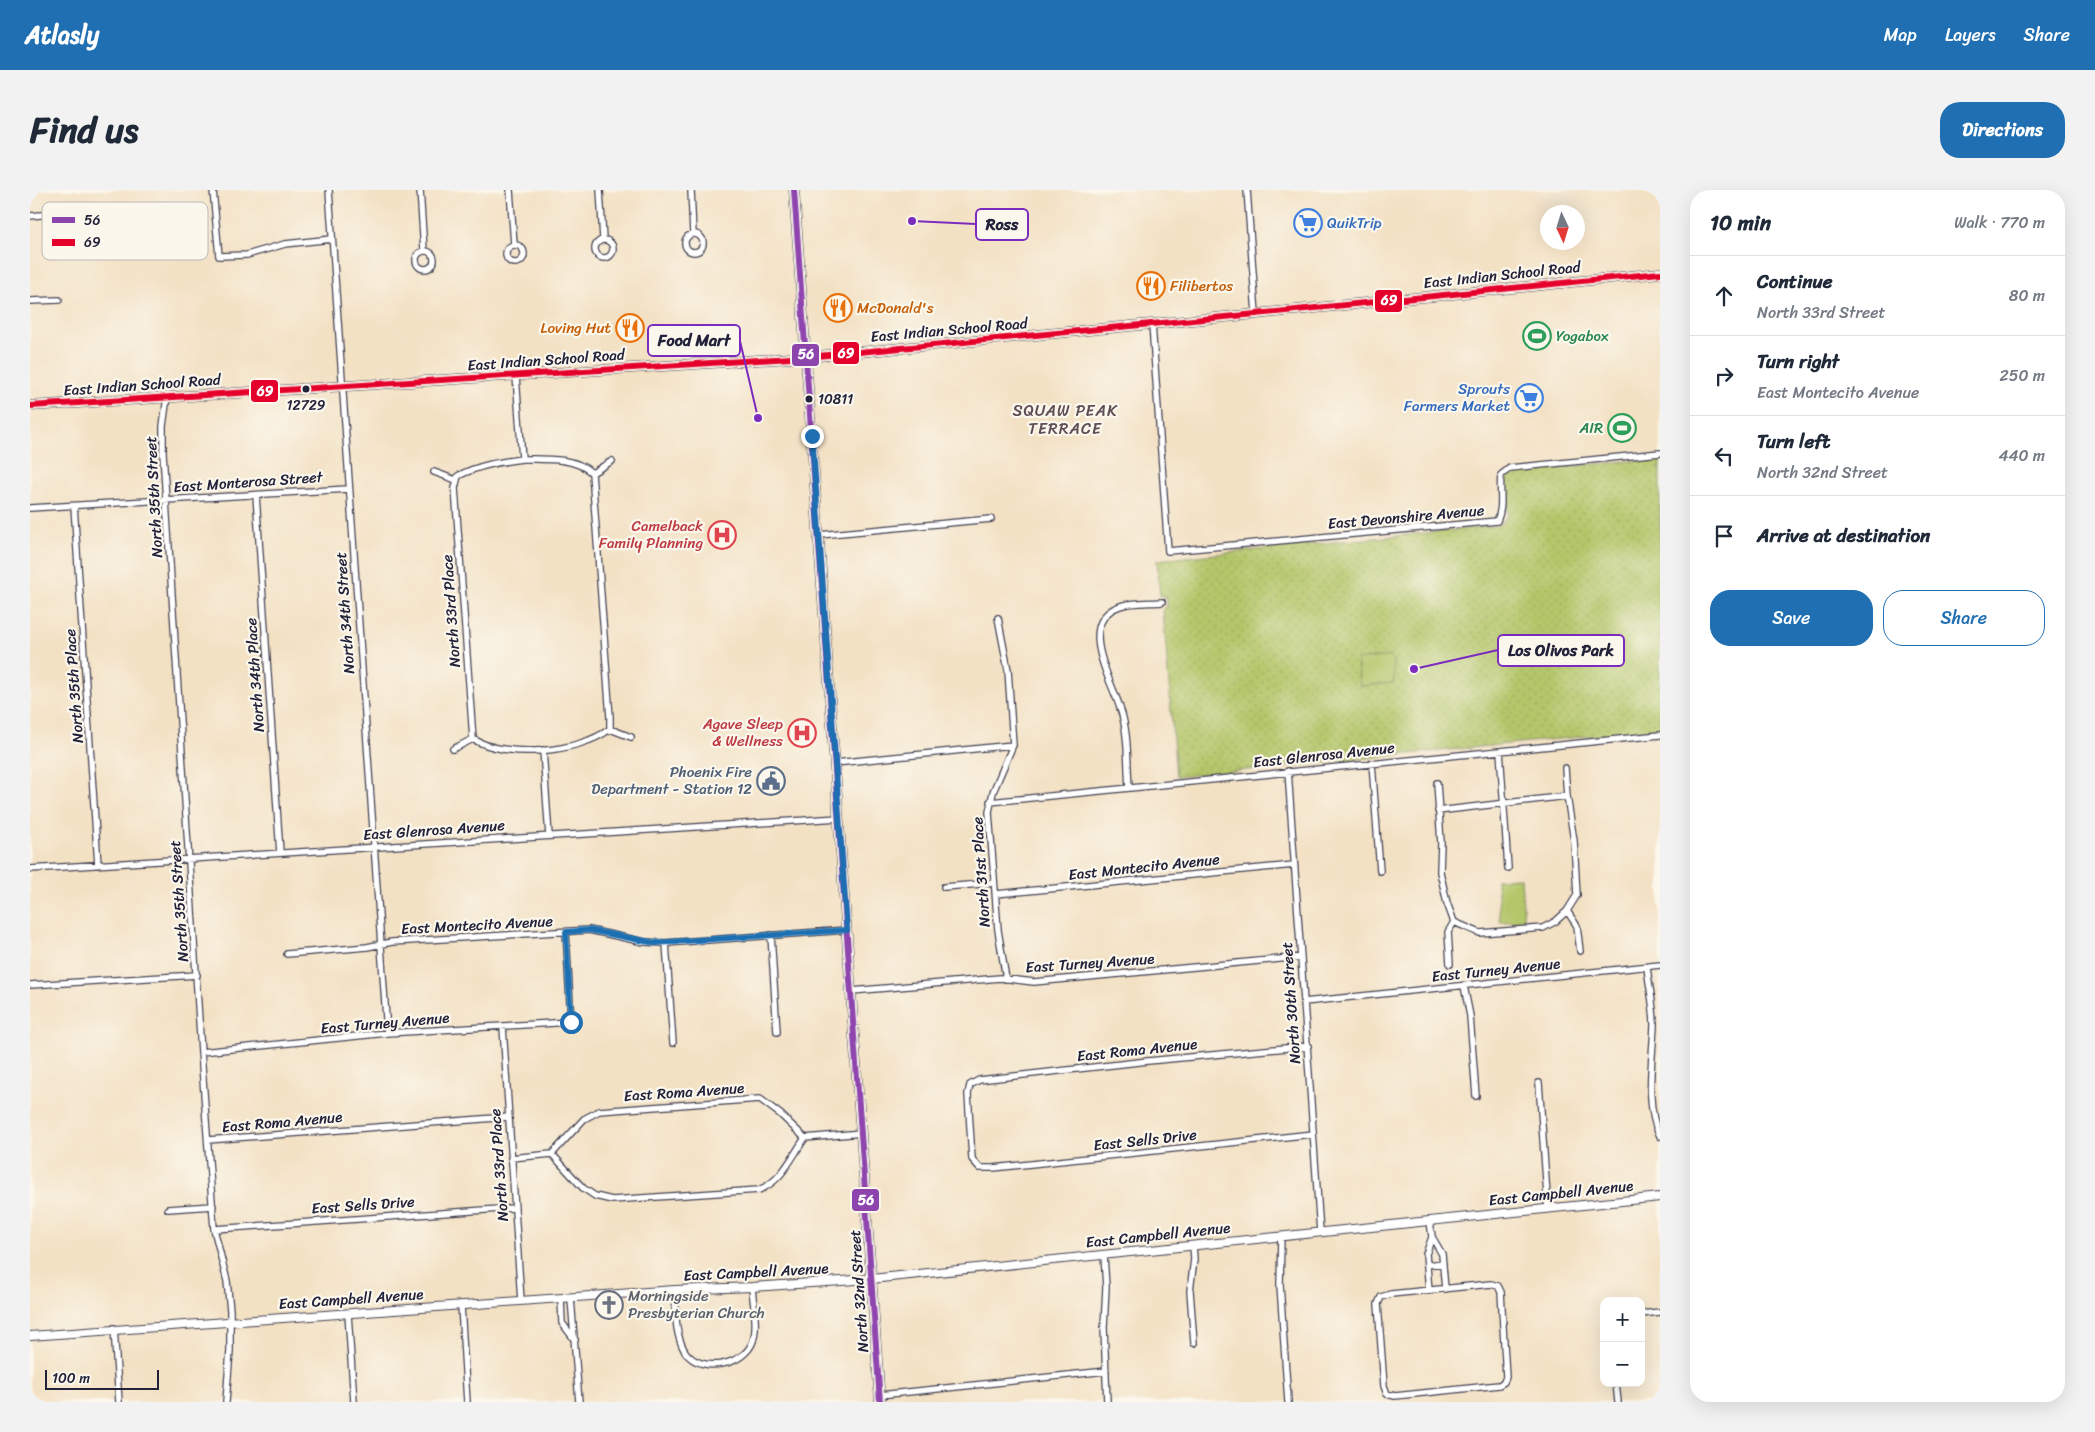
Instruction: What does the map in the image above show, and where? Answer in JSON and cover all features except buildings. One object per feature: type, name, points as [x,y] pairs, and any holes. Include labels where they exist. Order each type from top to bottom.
[{"type":"main road","name":"North 32nd Street","points":[[794,190],[880,1398]]},
{"type":"main road","name":"East Indian School Road","points":[[30,406],[807,357],[1660,273]]},
{"type":"street","points":[[212,190],[219,256],[247,255],[285,244],[332,239]]},
{"type":"street","name":"North 34th Street","points":[[328,190],[387,1034]]},
{"type":"street","points":[[420,190],[424,250]]},
{"type":"street","points":[[510,190],[514,244]]},
{"type":"street","points":[[600,190],[603,239]]},
{"type":"street","points":[[690,190],[694,234]]},
{"type":"street","points":[[1247,190],[1256,314]]},
{"type":"street","points":[[30,301],[59,300]]},
{"type":"street","name":"East Devonshire Avenue","points":[[1152,324],[1168,551],[1497,521],[1502,512],[1499,486],[1501,475],[1510,468],[1660,453]]},
{"type":"street","points":[[516,376],[522,459]]},
{"type":"street","name":"North 35th Street","points":[[167,397],[163,426],[165,500],[190,859],[201,1052],[214,1229],[228,1287],[230,1321],[230,1352],[226,1402]]},
{"type":"street","points":[[434,472],[456,480],[458,476],[476,468],[522,459],[573,463],[586,467],[592,473],[610,729]]},
{"type":"street","points":[[592,473],[612,461]]},
{"type":"street","name":"North 33rd Place","points":[[456,480],[472,739]]},
{"type":"street","name":"East Monterosa Street","points":[[30,508],[348,489]]},
{"type":"street","name":"North 34th Place","points":[[256,495],[280,853]]},
{"type":"street","name":"North 35th Place","points":[[74,506],[98,865]]},
{"type":"street","points":[[819,535],[990,518]]},
{"type":"street","points":[[1129,788],[1123,717],[1103,667],[1098,633],[1105,616],[1120,606],[1162,602]]},
{"type":"street","name":"North 31st Place","points":[[998,618],[1008,670],[1013,745],[990,802],[998,930],[1006,979]]},
{"type":"street","points":[[610,729],[631,737]]},
{"type":"street","points":[[452,749],[472,739],[483,745],[507,750],[556,749],[600,736],[610,729]]},
{"type":"street","name":"East Glenrosa Avenue","points":[[990,802],[1660,735]]},
{"type":"street","points":[[835,763],[1013,745]]},
{"type":"street","points":[[543,750],[549,836]]},
{"type":"street","points":[[1500,751],[1508,868]]},
{"type":"street","points":[[1372,764],[1380,871]]},
{"type":"street","points":[[1436,783],[1441,843],[1440,872],[1447,903],[1454,922],[1480,933],[1543,928],[1556,921],[1567,911],[1576,895],[1574,841],[1565,768]]},
{"type":"street","name":"North 30th Street","points":[[1288,771],[1320,1232]]},
{"type":"street","points":[[1438,810],[1567,796]]},
{"type":"street","name":"East Glenrosa Avenue","points":[[30,869],[839,818]]},
{"type":"street","name":"East Montecito Avenue","points":[[996,894],[1294,865]]},
{"type":"street","points":[[944,887],[994,884]]},
{"type":"street","points":[[1567,911],[1577,926],[1580,950]]},
{"type":"street","points":[[1450,964],[1448,932],[1454,922]]},
{"type":"street","name":"East Montecito Avenue","points":[[287,954],[367,947],[381,944],[589,930],[644,942],[666,943],[847,930]]},
{"type":"street","name":"East Turney Avenue","points":[[201,1052],[387,1034],[571,1022],[566,932]]},
{"type":"street","points":[[771,935],[777,1032]]},
{"type":"street","points":[[666,943],[673,1043]]},
{"type":"street","name":"East Turney Avenue","points":[[852,991],[965,980],[1006,979],[1034,982],[1300,957]]},
{"type":"street","name":"East Turney Avenue","points":[[1304,1002],[1660,965]]},
{"type":"street","points":[[1647,967],[1654,1023],[1650,1071],[1654,1117],[1660,1136]]},
{"type":"street","points":[[30,985],[196,975]]},
{"type":"street","points":[[1464,986],[1470,1016],[1476,1096]]},
{"type":"street","name":"North 33rd Place","points":[[502,1027],[520,1301]]},
{"type":"street","name":"East Roma Avenue","points":[[980,1168],[972,1158],[968,1094],[970,1085],[979,1080],[1308,1046]]},
{"type":"street","points":[[1539,1083],[1548,1209]]},
{"type":"street","name":"East Roma Avenue","points":[[552,1154],[584,1119],[599,1111],[715,1102],[760,1100],[780,1114],[805,1138]]},
{"type":"street","name":"East Roma Avenue","points":[[208,1140],[508,1117]]},
{"type":"street","points":[[511,1158],[552,1154],[583,1188],[595,1196],[612,1200],[648,1198],[759,1190],[770,1186],[780,1176],[805,1138],[862,1133]]},
{"type":"street","name":"East Sells Drive","points":[[980,1168],[1171,1151],[1313,1134]]},
{"type":"street","name":"East Campbell Avenue","points":[[30,1336],[114,1328],[348,1314],[676,1290],[871,1279],[1660,1197]]},
{"type":"street","points":[[168,1210],[213,1206]]},
{"type":"street","name":"East Sells Drive","points":[[214,1229],[514,1208]]},
{"type":"street","points":[[1430,1221],[1432,1237],[1442,1254],[1445,1289]]},
{"type":"street","points":[[1281,1237],[1280,1285],[1288,1402]]},
{"type":"street","points":[[1429,1291],[1426,1254],[1432,1237]]},
{"type":"street","points":[[1193,1246],[1194,1259],[1190,1291],[1194,1343]]},
{"type":"street","points":[[1104,1255],[1107,1402]]},
{"type":"street","points":[[1427,1265],[1443,1263]]},
{"type":"street","points":[[1491,1284],[1498,1286],[1501,1292],[1506,1377],[1504,1382],[1500,1385],[1395,1396],[1387,1394],[1384,1386],[1378,1304],[1381,1297],[1391,1294],[1429,1291],[1491,1284]]},
{"type":"street","points":[[676,1290],[679,1339],[687,1355],[701,1364],[721,1365],[743,1355],[753,1341],[752,1287]]},
{"type":"street","points":[[561,1298],[562,1323],[575,1340]]},
{"type":"street","points":[[571,1298],[579,1402]]},
{"type":"street","points":[[461,1306],[467,1402]]},
{"type":"street","points":[[1645,1314],[1660,1312]]},
{"type":"street","points":[[348,1314],[354,1402]]},
{"type":"street","points":[[564,1327],[574,1326]]},
{"type":"street","points":[[114,1328],[119,1402]]},
{"type":"street","points":[[880,1398],[1106,1371]]},
{"type":"street","points":[[1616,1387],[1618,1402]]},
{"type":"green space","points":[[1660,458],[1660,729],[1176,777],[1163,608],[1167,607],[1166,596],[1160,596],[1157,560],[1494,526],[1502,523],[1508,514],[1507,479],[1511,472]]},
{"type":"green space","points":[[1390,656],[1393,660],[1394,683],[1360,686],[1357,660]]},
{"type":"green space","points":[[1521,878],[1524,921],[1500,922],[1497,879]]},
{"type":"transit line","name":"56","points":[[794,190],[880,1402]]},
{"type":"transit line","name":"69","points":[[30,406],[807,357],[1660,273]]},
{"type":"place","name":"Ross","points":[[912,221]]},
{"type":"place","name":"QuikTrip","points":[[1308,223]]},
{"type":"place","name":"Filibertos","points":[[1151,286]]},
{"type":"place","name":"McDonald's","points":[[838,308]]},
{"type":"place","name":"Loving Hut","points":[[630,328]]},
{"type":"place","name":"Yogabox","points":[[1537,336]]},
{"type":"place","name":"12729","points":[[306,389]]},
{"type":"place","name":"Sprouts Farmers Market","points":[[1529,398]]},
{"type":"place","name":"10811","points":[[809,399]]},
{"type":"place","name":"Food Mart","points":[[758,418]]},
{"type":"place","name":"AIR","points":[[1622,428]]},
{"type":"place","name":"Camelback Family Planning","points":[[722,535]]},
{"type":"place","name":"Los Olivos Park","points":[[1414,669]]},
{"type":"place","name":"Agave Sleep & Wellness","points":[[802,733]]},
{"type":"place","name":"Phoenix Fire Department - Station 12","points":[[771,781]]},
{"type":"place","name":"Morningside Presbyterian Church","points":[[609,1305]]},
{"type":"district","name":"SQUAW PEAK TERRACE","points":[[1065,419]]},
{"type":"route","points":[[571,1022],[566,932],[589,930],[644,942],[666,943],[847,930],[812,436]]}]
